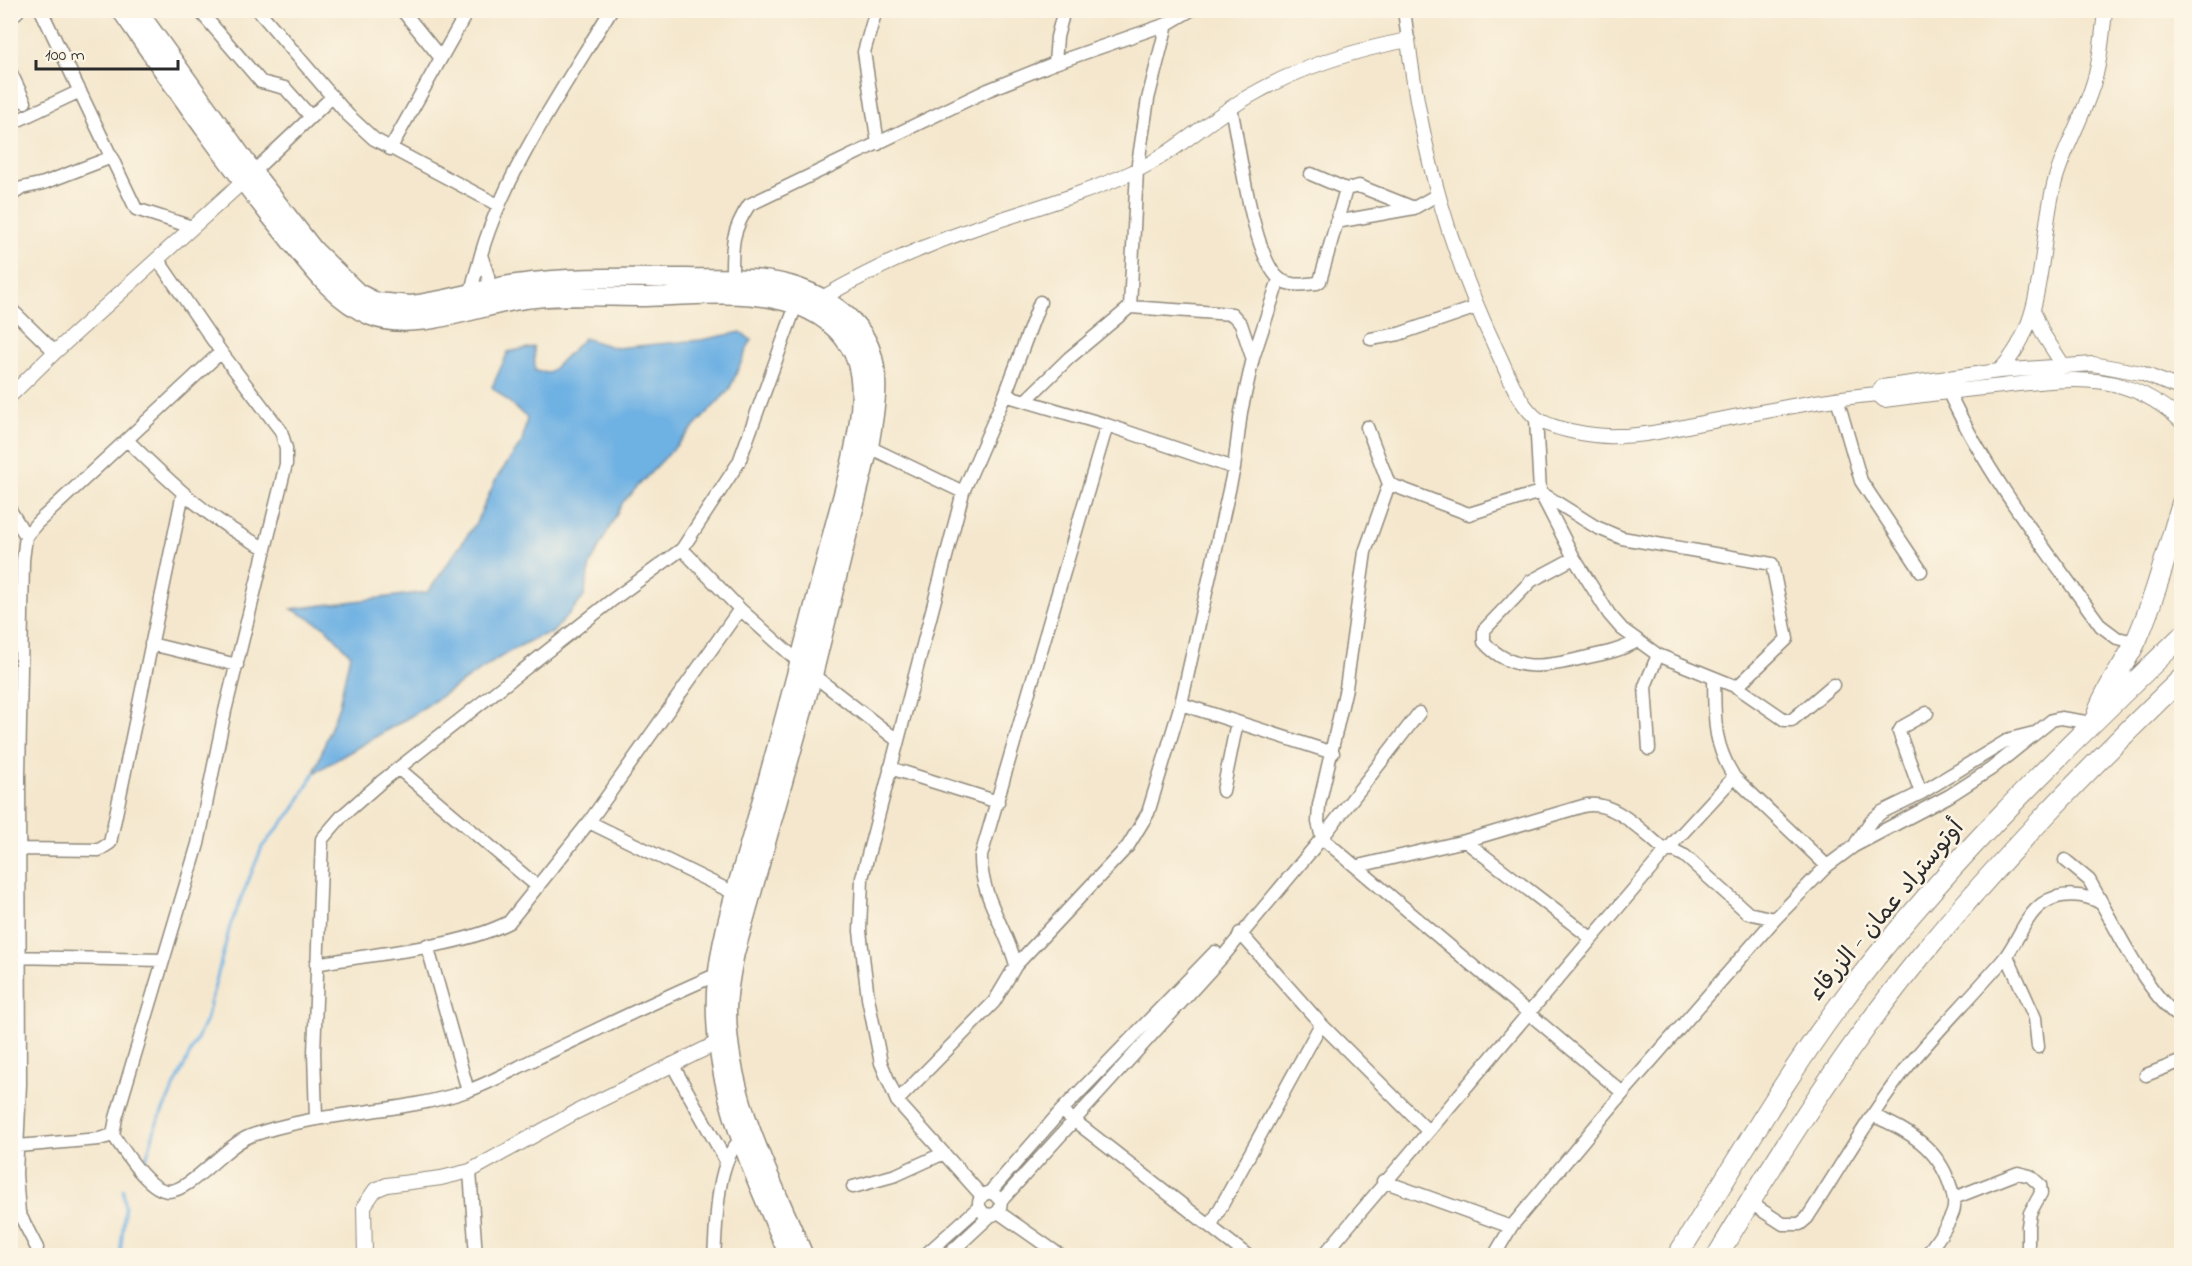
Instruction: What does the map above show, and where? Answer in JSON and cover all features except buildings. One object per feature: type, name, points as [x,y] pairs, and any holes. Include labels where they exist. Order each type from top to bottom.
[{"type":"highway","points":[[2094,720],[2106,692],[2136,642],[2148,613],[2181,503]]},
{"type":"highway","name":"أوتوستراد عمان - الزرقاء","points":[[1677,1256],[1799,1062],[1871,964],[1993,824],[2094,720],[2181,636]]},
{"type":"highway","points":[[1717,1256],[1804,1118],[1921,956],[2057,801],[2181,678]]},
{"type":"main road","points":[[10,13],[15,10]]},
{"type":"main road","points":[[121,10],[248,177],[317,273],[353,306],[373,317],[402,321],[481,300],[517,284],[587,279],[732,278],[780,283],[822,298],[841,310],[862,333],[874,363],[875,409],[869,447],[853,480]]},
{"type":"main road","points":[[137,10],[248,177]]},
{"type":"main road","points":[[481,300],[731,294],[754,296],[796,305],[815,314],[834,328],[849,345],[858,363],[861,401],[853,480],[729,983],[727,1011],[732,1061],[746,1136],[789,1256]]},
{"type":"main road","points":[[804,1256],[728,1102],[717,1043],[718,974],[736,894],[807,669]]},
{"type":"street","points":[[40,10],[136,209],[192,227]]},
{"type":"street","points":[[199,10],[261,82],[285,88],[311,117]]},
{"type":"street","points":[[402,10],[440,57]]},
{"type":"street","points":[[390,149],[468,10]]},
{"type":"street","points":[[481,300],[481,254],[498,205],[556,100],[611,10]]},
{"type":"street","points":[[876,10],[864,52],[878,144]]},
{"type":"street","points":[[1055,63],[1057,37],[1064,10]]},
{"type":"street","points":[[732,278],[732,236],[749,205],[988,90],[1055,63],[1167,24],[1191,10]]},
{"type":"street","points":[[1404,10],[1419,118],[1437,195],[1477,307],[1518,393],[1536,418],[1540,492],[1574,558],[1609,614],[1636,641],[1658,655],[1737,687],[1788,721],[1833,685]]},
{"type":"street","points":[[1999,371],[2025,337],[2033,310],[2049,204],[2056,178],[2096,75],[2105,10]]},
{"type":"street","points":[[261,11],[360,128],[390,149],[498,205]]},
{"type":"street","points":[[1130,307],[1137,170],[1148,99],[1167,24]]},
{"type":"street","points":[[822,298],[844,285],[952,237],[1098,188],[1137,170],[1183,142],[1254,93],[1332,58],[1408,40]]},
{"type":"street","points":[[10,71],[25,102]]},
{"type":"street","points":[[10,124],[80,92]]},
{"type":"street","points":[[10,396],[332,97]]},
{"type":"street","points":[[1231,108],[1246,187],[1261,247],[1269,267],[1279,279],[1290,284],[1317,284],[1320,281],[1346,189],[1354,185],[1359,186],[1414,208]]},
{"type":"street","points":[[10,196],[22,188],[44,183],[112,157]]},
{"type":"street","points":[[1311,174],[1346,189]]},
{"type":"street","points":[[1336,222],[1414,208],[1437,195]]},
{"type":"street","points":[[481,254],[481,300]]},
{"type":"street","points":[[113,1135],[198,844],[263,547],[284,473],[285,441],[263,406],[221,352],[158,260]]},
{"type":"street","points":[[897,1101],[994,1002],[1016,965],[1128,846],[1148,813],[1181,704],[1234,468],[1241,412],[1253,358],[1279,279]]},
{"type":"street","points":[[841,310],[844,285]]},
{"type":"street","points":[[984,1198],[942,1154],[897,1101],[881,1063],[868,998],[860,931],[862,878],[963,492],[1005,395],[1040,302]]},
{"type":"street","points":[[316,1118],[314,1053],[322,839],[342,816],[399,769],[603,607],[681,549],[739,462],[796,305]]},
{"type":"street","points":[[1025,401],[1069,358],[1130,307],[1232,315],[1241,324],[1253,358]]},
{"type":"street","points":[[1371,339],[1399,334],[1477,307]]},
{"type":"street","points":[[10,308],[55,352]]},
{"type":"street","points":[[2033,310],[2043,334],[2063,365]]},
{"type":"street","points":[[37,1248],[19,1213],[16,1173],[18,1146],[15,957],[19,849],[20,670],[23,560],[26,536],[37,523],[128,441],[221,352]]},
{"type":"street","points":[[1877,394],[1882,387],[2063,365],[2117,368],[2141,373],[2181,389]]},
{"type":"street","points":[[1536,418],[1572,430],[1616,436],[1650,433],[1836,398],[1877,394],[1884,400],[2065,379],[2094,380],[2120,385],[2153,398],[2181,422]]},
{"type":"street","points":[[1948,391],[1969,436],[1989,470],[2102,626],[2117,638],[2136,642]]},
{"type":"street","points":[[1005,395],[1107,425],[1234,468]]},
{"type":"street","points":[[1836,398],[1860,481],[1921,571]]},
{"type":"street","points":[[1016,965],[1011,945],[983,887],[980,875],[981,856],[1107,425]]},
{"type":"street","points":[[1367,427],[1389,484],[1365,552],[1352,656],[1333,753],[1319,805],[1318,822],[1322,838],[1358,866],[1623,1093]]},
{"type":"street","points":[[128,441],[183,493],[243,537],[263,547]]},
{"type":"street","points":[[869,447],[963,492]]},
{"type":"street","points":[[1389,484],[1469,514],[1540,492],[1596,528],[1622,538],[1774,565],[1787,639],[1737,687]]},
{"type":"street","points":[[19,849],[99,850],[110,843],[183,493]]},
{"type":"street","points":[[10,510],[26,536]]},
{"type":"street","points":[[681,549],[740,609],[807,669],[897,740]]},
{"type":"street","points":[[1574,558],[1532,581],[1484,630],[1484,642],[1507,660],[1522,666],[1539,667],[1555,666],[1615,651],[1636,641]]},
{"type":"street","points":[[316,963],[490,932],[509,922],[589,822],[740,609]]},
{"type":"street","points":[[151,644],[237,665]]},
{"type":"street","points":[[1649,749],[1645,686],[1658,655]]},
{"type":"street","points":[[1714,678],[1718,744],[1734,777],[1827,866]]},
{"type":"street","points":[[1181,704],[1333,753]]},
{"type":"street","points":[[947,1256],[997,1210],[1073,1120],[1225,954],[1240,933],[1322,838],[1419,713]]},
{"type":"street","points":[[1921,793],[1899,732],[1902,727],[1927,713]]},
{"type":"street","points":[[1494,1256],[1511,1227],[1623,1093],[1775,919],[1827,866],[1854,846],[1948,796],[1991,769],[2056,718],[2094,720]]},
{"type":"street","points":[[1223,791],[1237,722]]},
{"type":"street","points":[[1854,846],[1876,816],[1921,793],[2010,739],[2036,733]]},
{"type":"street","points":[[890,768],[998,802]]},
{"type":"street","points":[[399,769],[538,887]]},
{"type":"street","points":[[1323,1256],[1383,1181],[1591,938],[1734,777]]},
{"type":"street","points":[[1358,866],[1465,842],[1592,804],[1617,813],[1666,851],[1675,851],[1685,856],[1748,913],[1775,919]]},
{"type":"street","points":[[589,822],[736,894]]},
{"type":"street","points":[[1465,842],[1591,938]]},
{"type":"street","points":[[2065,860],[2089,880],[2155,993],[2167,1008],[2181,1019]]},
{"type":"street","points":[[1749,1202],[1783,1224],[1800,1224],[1918,1053],[2007,956],[2030,917],[2042,904],[2059,896],[2093,898],[2102,904]]},
{"type":"street","points":[[1240,933],[1321,1024],[1427,1130]]},
{"type":"street","points":[[924,1256],[984,1198],[1061,1110],[1223,945],[1240,933]]},
{"type":"street","points":[[427,945],[468,1091]]},
{"type":"street","points":[[2007,956],[2035,1018],[2038,1047]]},
{"type":"street","points":[[15,957],[163,960]]},
{"type":"street","points":[[113,1135],[149,1181],[169,1191],[187,1185],[225,1150],[240,1140],[316,1118],[423,1102],[468,1091],[659,999],[718,974]]},
{"type":"street","points":[[1211,1225],[1321,1024]]},
{"type":"street","points":[[365,1256],[364,1206],[375,1190],[387,1185],[470,1172],[576,1112],[717,1043]]},
{"type":"street","points":[[2146,1075],[2181,1061]]},
{"type":"street","points":[[672,1064],[726,1161]]},
{"type":"street","points":[[1061,1110],[1248,1256]]},
{"type":"street","points":[[1874,1116],[1891,1123],[1927,1146],[1940,1162],[1954,1198],[1953,1212],[1926,1256]]},
{"type":"street","points":[[18,1146],[99,1139],[113,1135]]},
{"type":"street","points":[[714,1256],[726,1161],[746,1136]]},
{"type":"street","points":[[853,1187],[896,1175],[942,1154]]},
{"type":"street","points":[[470,1172],[476,1256]]},
{"type":"street","points":[[1954,1198],[2018,1173],[2030,1176],[2040,1185],[2041,1193],[2030,1213],[2028,1256]]},
{"type":"street","points":[[1383,1181],[1511,1227]]},
{"type":"street","points":[[984,1198],[998,1196],[997,1210]]},
{"type":"street","points":[[984,1198],[982,1212],[997,1210],[1061,1256]]},
{"type":"water","points":[[741,332],[751,340],[729,390],[623,502],[590,565],[584,597],[552,633],[537,637],[505,654],[411,716],[314,773],[339,705],[350,654],[325,627],[292,609],[428,592],[476,523],[496,479],[522,442],[527,418],[492,387],[508,352],[534,347],[535,371],[549,373],[584,338],[616,348],[701,340]]},
{"type":"waterway","points":[[145,1163],[156,1125],[206,1020],[230,926],[262,847],[294,809],[314,773]]},
{"type":"waterway","points":[[120,1256],[125,1207],[123,1189]]}]
